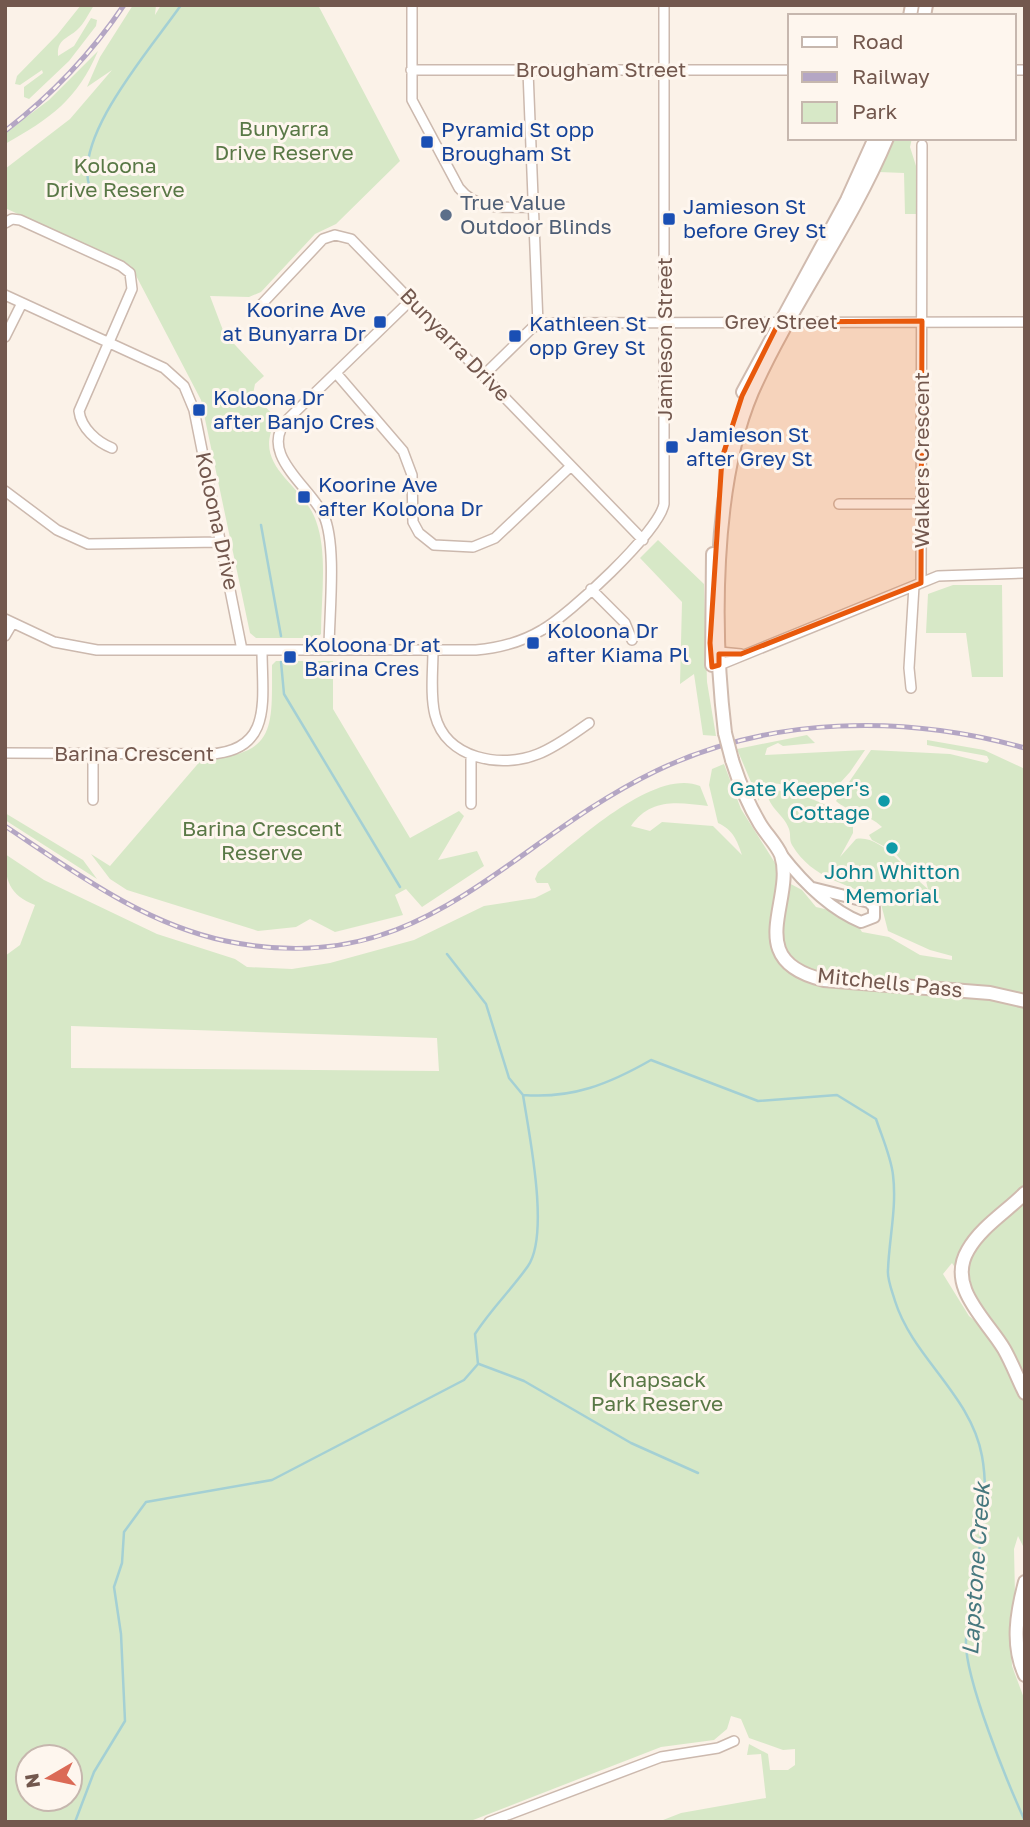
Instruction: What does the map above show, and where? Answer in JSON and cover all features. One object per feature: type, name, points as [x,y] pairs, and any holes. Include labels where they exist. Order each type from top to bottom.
[{"type":"main road","points":[[784,322],[847,201],[874,140]]},
{"type":"main road","points":[[780,853],[752,810],[732,760],[725,733],[717,662],[714,519],[722,458],[742,396],[856,201],[886,140]]},
{"type":"main road","name":"Mitchells Pass","points":[[780,853],[784,870],[776,933],[785,958],[802,972],[831,981],[990,993],[1025,1001]]},
{"type":"main road","points":[[1025,1193],[977,1237],[961,1268],[968,1297],[1006,1352],[1025,1393]]},
{"type":"main road","points":[[1025,1582],[1016,1637],[1017,1653],[1025,1675]]},
{"type":"street","points":[[412,5],[410,94],[414,106],[463,193],[483,205],[535,207]]},
{"type":"street","name":"Jamieson Street","points":[[643,540],[657,523],[664,505],[664,5]]},
{"type":"street","name":"Brougham Street","points":[[411,70],[788,69]]},
{"type":"street","points":[[484,374],[538,324],[528,71]]},
{"type":"street","name":"Walkers Crescent","points":[[912,688],[909,668],[923,505],[922,145]]},
{"type":"street","points":[[5,223],[20,219],[129,270],[132,289],[79,411],[84,426],[100,443],[112,448]]},
{"type":"street","name":"Bunyarra Drive","points":[[261,306],[319,242],[335,235],[354,241],[643,540]]},
{"type":"street","name":"Koloona Drive","points":[[5,295],[164,368],[188,393],[242,650]]},
{"type":"street","points":[[329,650],[327,528],[320,509],[283,461],[279,444],[284,423],[412,299]]},
{"type":"street","points":[[5,337],[22,303]]},
{"type":"street","name":"Grey Street","points":[[538,324],[1025,321]]},
{"type":"street","points":[[336,373],[403,451],[412,475],[414,522],[419,533],[434,545],[473,547],[495,538],[571,466]]},
{"type":"street","points":[[5,491],[57,530],[88,544],[220,542]]},
{"type":"street","points":[[839,504],[923,505]]},
{"type":"street","points":[[5,636],[9,622],[54,642],[87,649],[487,649],[523,640],[553,624],[643,540]]},
{"type":"street","points":[[717,662],[948,574],[1025,573]]},
{"type":"street","points":[[592,589],[625,623],[632,640]]},
{"type":"street","name":"Barina Crescent","points":[[5,753],[209,754],[237,750],[251,739],[260,723],[262,650]]},
{"type":"street","points":[[433,650],[434,708],[438,723],[448,739],[471,756],[508,759],[531,756],[589,723]]},
{"type":"street","points":[[93,754],[93,800]]},
{"type":"street","points":[[471,756],[471,804]]},
{"type":"street","points":[[780,853],[813,888],[832,906],[864,922],[874,917],[874,907],[869,902],[813,888]]},
{"type":"street","points":[[489,1822],[661,1757],[718,1748],[734,1741]]},
{"type":"highlighted area","points":[[922,321],[921,583],[741,654],[719,654],[719,665],[712,667],[710,643],[722,458],[742,396],[779,322]]},
{"type":"green space","points":[[81,5],[94,5],[80,28],[63,40],[58,56],[74,46],[91,18],[97,20],[96,26],[69,61],[29,99],[24,97],[24,87],[43,73],[42,70],[20,85],[15,84],[17,76],[57,35]]},
{"type":"green space","points":[[133,5],[156,5],[155,15],[161,5],[318,5],[400,161],[336,224],[315,234],[261,292],[249,297],[210,296],[224,333],[264,376],[255,384],[253,394],[277,419],[270,435],[269,449],[281,473],[316,521],[322,548],[323,576],[321,634],[316,638],[256,638],[250,633],[201,400],[131,266],[5,208],[5,169],[70,119],[112,70],[87,87],[100,57]]},
{"type":"green space","points":[[98,51],[81,83],[61,106],[5,144],[5,133],[49,100]]},
{"type":"green space","points":[[893,140],[912,140],[910,147],[916,166],[916,214],[905,214],[904,173],[879,172]]},
{"type":"green space","points":[[658,540],[704,584],[707,682],[716,736],[703,735],[694,674],[680,684],[682,602],[640,558]]},
{"type":"green space","points":[[953,585],[1002,585],[1003,677],[972,677],[966,633],[926,633],[928,594]]},
{"type":"green space","name":"Barina Crescent Reserve","points":[[276,661],[333,661],[333,709],[410,838],[459,811],[464,816],[438,860],[477,851],[484,866],[422,907],[406,889],[395,895],[403,915],[335,932],[310,919],[296,927],[258,931],[127,890],[110,879],[91,854],[110,866],[202,759],[244,752],[257,744],[265,734],[271,706],[272,665]]},
{"type":"green space","points":[[807,735],[815,743],[783,746],[778,743],[767,748],[765,755],[865,750],[830,794],[813,794],[769,783],[760,785],[759,801],[737,749]]},
{"type":"green space","name":"Knapsack Park Reserve","points":[[927,740],[984,750],[1025,769],[1025,997],[1000,1000],[1025,1008],[1025,1187],[976,1233],[954,1266],[952,1263],[943,1274],[969,1316],[985,1329],[1006,1360],[1025,1402],[1025,1550],[1018,1536],[1014,1549],[1015,1595],[1011,1645],[1012,1666],[1025,1701],[1025,1822],[658,1822],[681,1813],[766,1798],[761,1754],[747,1755],[749,1744],[768,1754],[770,1770],[788,1770],[795,1765],[795,1749],[783,1750],[749,1738],[741,1719],[731,1716],[727,1729],[714,1740],[661,1747],[468,1822],[5,1822],[5,956],[20,945],[35,905],[19,896],[10,886],[5,854],[44,880],[157,934],[235,959],[247,967],[292,969],[330,963],[414,940],[484,906],[535,898],[551,890],[548,883],[537,883],[535,879],[538,872],[614,812],[660,788],[681,783],[700,786],[708,806],[675,803],[656,806],[638,817],[631,826],[650,831],[662,822],[713,826],[742,855],[734,836],[718,823],[709,785],[712,769],[724,764],[741,809],[787,882],[802,890],[816,907],[829,910],[837,917],[859,927],[862,932],[889,937],[920,955],[952,960],[952,956],[930,950],[888,931],[880,900],[820,873],[800,857],[792,845],[787,824],[771,803],[767,792],[774,790],[812,799],[848,817],[853,823],[853,833],[840,857],[856,839],[866,839],[895,856],[928,889],[926,881],[911,871],[892,850],[893,846],[887,848],[872,840],[869,835],[882,827],[836,801],[871,750],[950,754],[987,763],[987,756],[927,745]],"holes":[[[71,1026],[437,1038],[439,1071],[71,1068]]]},
{"type":"green space","points":[[5,813],[83,860],[97,879],[5,820]]},
{"type":"green space","points":[[1025,1201],[1025,1378],[982,1310],[969,1275],[971,1257],[980,1240]]},
{"type":"waterway","name":"Lapstone Creek","points":[[90,188],[87,167],[92,144],[103,119],[135,68],[181,5]]},
{"type":"waterway","name":"Lapstone Creek","points":[[261,525],[281,636]]},
{"type":"waterway","name":"Lapstone Creek","points":[[281,662],[284,694],[400,887]]},
{"type":"waterway","name":"Lapstone Creek","points":[[447,954],[486,1004],[509,1078],[523,1095],[558,1095],[590,1088],[651,1060],[758,1101],[837,1095],[876,1119],[893,1175],[888,1274],[891,1289],[903,1322],[966,1414],[976,1434],[982,1456],[985,1502],[968,1617],[967,1657],[988,1730],[1025,1821]]},
{"type":"waterway","points":[[75,1822],[94,1772],[125,1721],[121,1634],[114,1587],[122,1563],[124,1532],[146,1502],[272,1480],[464,1380],[478,1364],[475,1334],[528,1266],[534,1251],[538,1208],[523,1095]]},
{"type":"waterway","points":[[479,1364],[524,1381],[631,1443],[698,1473]]},
{"type":"railway","points":[[5,131],[70,73],[124,5]]},
{"type":"railway","points":[[5,826],[110,894],[166,922],[226,941],[295,949],[354,942],[408,925],[457,900],[601,802],[656,771],[745,739],[838,726],[885,726],[979,737],[1025,748]]},
{"type":"place","name":"Pyramid St opp Brougham St","points":[[427,142]]},
{"type":"place","name":"True Value Outdoor Blinds","points":[[446,215]]},
{"type":"place","name":"Jamieson St before Grey St","points":[[669,219]]},
{"type":"place","name":"Koorine Ave at Bunyarra Dr","points":[[380,322]]},
{"type":"place","name":"Kathleen St opp Grey St","points":[[515,336]]},
{"type":"place","name":"Koloona Dr after Banjo Cres","points":[[199,410]]},
{"type":"place","name":"Jamieson St after Grey St","points":[[672,447]]},
{"type":"place","name":"Koorine Ave after Koloona Dr","points":[[304,497]]},
{"type":"place","name":"Koloona Dr after Kiama Pl","points":[[533,643]]},
{"type":"place","name":"Koloona Dr at Barina Cres","points":[[290,657]]},
{"type":"place","name":"Gate Keeper's Cottage","points":[[884,801]]},
{"type":"place","name":"John Whitton Memorial","points":[[892,848]]},
{"type":"park label","name":"Bunyarra Drive Reserve","points":[[284,141]]},
{"type":"park label","name":"Koloona Drive Reserve","points":[[115,178]]}]
